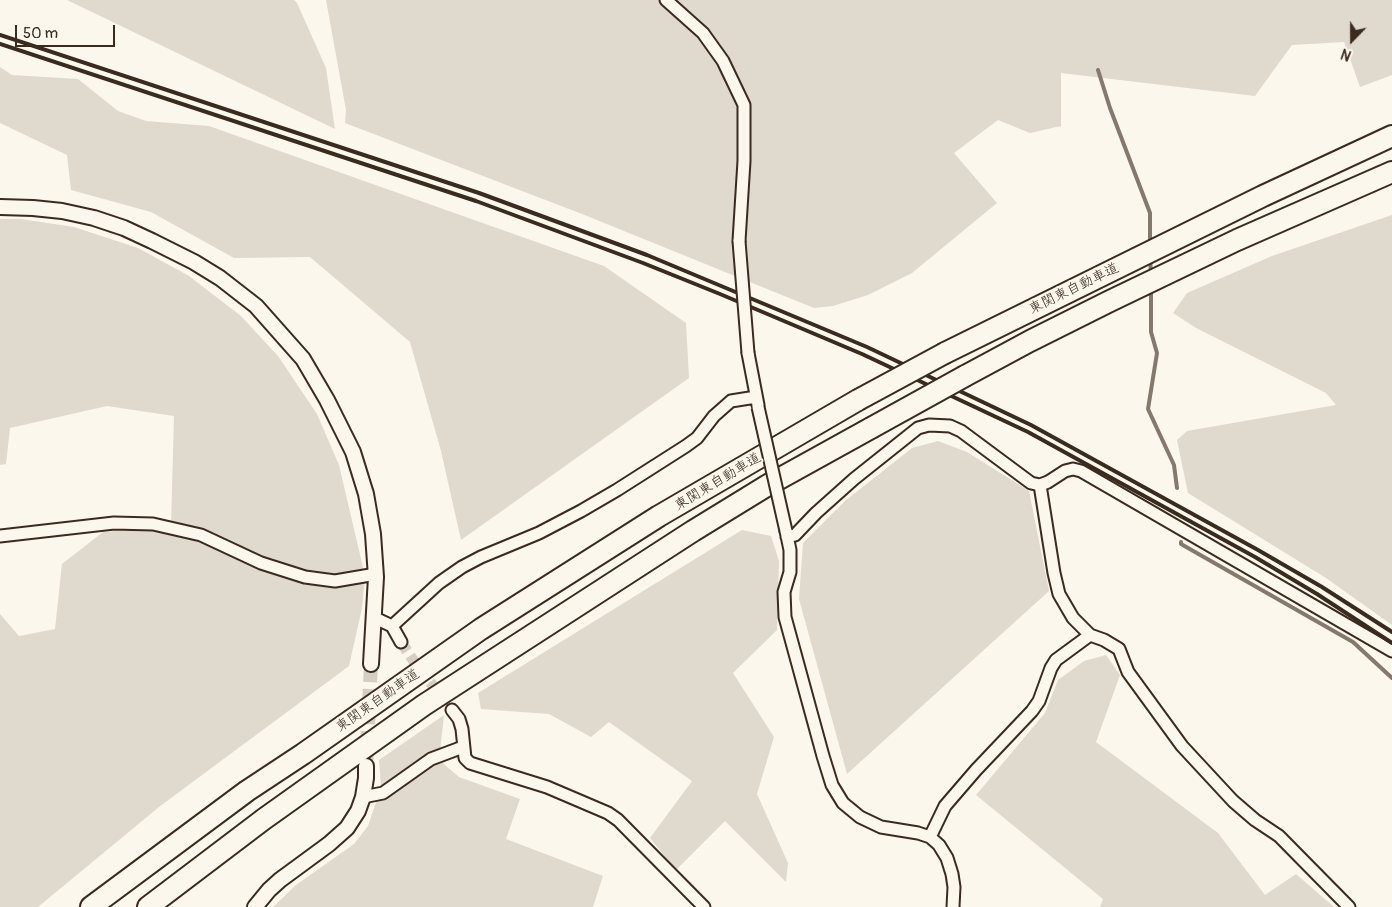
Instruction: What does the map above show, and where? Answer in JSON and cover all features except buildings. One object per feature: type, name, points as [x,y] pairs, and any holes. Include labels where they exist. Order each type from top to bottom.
[{"type":"highway","name":"東関東自動車道","points":[[91,907],[247,791],[482,629],[659,516],[858,400],[944,353],[1263,196],[1386,138]]},
{"type":"highway","name":"東関東自動車道","points":[[150,907],[181,881],[294,797],[424,705],[768,485],[1030,341],[1237,240],[1392,172]]},
{"type":"street","points":[[666,0],[703,33],[723,60],[744,106],[744,162],[739,241],[748,353],[790,550],[790,572],[784,592],[785,617],[832,785],[843,803],[860,817],[881,827],[918,833],[930,837],[939,845],[947,858],[954,887],[953,907]]},
{"type":"street","points":[[0,207],[62,211],[94,218],[152,240],[220,278],[256,306],[303,358],[353,452],[366,494],[376,574],[371,664]]},
{"type":"street","points":[[392,626],[439,583],[462,567],[539,533],[581,511],[686,446],[697,438],[714,416],[731,401],[757,402]]},
{"type":"street","points":[[787,534],[795,535],[835,496],[918,428],[938,424],[950,426],[961,431],[1032,483],[1040,485],[1048,482],[1065,470],[1081,471],[1392,651]]},
{"type":"street","points":[[1040,485],[1059,594],[1073,618],[1090,635],[1104,640],[1119,649],[1128,672],[1182,746],[1232,801],[1255,820],[1279,836],[1349,907]]},
{"type":"street","points":[[0,536],[114,523],[153,524],[200,535],[261,563],[306,577],[335,581],[376,574]]},
{"type":"street","points":[[375,618],[392,626],[402,642]]},
{"type":"street","points":[[930,837],[946,806],[976,770],[1032,711],[1056,660],[1090,635]]},
{"type":"street","points":[[452,710],[459,719],[464,758],[470,763],[547,787],[608,813],[618,820],[704,907]]},
{"type":"street","points":[[363,797],[384,793],[431,759],[463,747]]},
{"type":"street","points":[[255,907],[280,880],[329,844],[347,828],[358,812],[363,797],[366,766]]},
{"type":"shaded area","points":[[67,0],[294,0],[326,68],[335,129]]},
{"type":"shaded area","points":[[326,0],[1392,0],[1392,75],[1360,87],[1344,42],[1292,45],[1255,96],[1061,73],[1061,126],[1030,133],[998,120],[954,153],[997,203],[912,273],[868,295],[833,306],[814,308],[582,214],[345,123],[346,110]]},
{"type":"shaded area","points":[[0,67],[12,75],[78,79],[118,111],[146,121],[209,126],[604,266],[686,323],[689,378],[461,540],[441,451],[410,342],[310,257],[234,258],[151,212],[71,190],[67,155],[0,123]]},
{"type":"shaded area","points":[[1392,215],[1392,625],[1326,578],[1188,493],[1177,440],[1187,431],[1336,405],[1326,393],[1196,328],[1173,313],[1187,293],[1272,256]]},
{"type":"shaded area","points":[[0,219],[21,219],[74,227],[138,248],[189,276],[241,316],[278,356],[317,414],[339,465],[365,576],[362,608],[349,666],[159,807],[38,907],[0,907],[0,614],[19,636],[55,629],[62,564],[103,532],[171,526],[174,416],[107,406],[10,428],[6,464],[0,465]]},
{"type":"shaded area","points":[[938,441],[967,452],[1029,491],[1049,591],[847,774],[799,599],[803,543],[845,501],[912,448]]},
{"type":"shaded area","points":[[742,530],[771,536],[779,561],[777,630],[733,673],[774,737],[757,794],[788,863],[786,882],[725,821],[676,870],[650,838],[692,781],[609,722],[591,737],[549,714],[481,709],[478,693]]},
{"type":"shaded area","points":[[1106,655],[1120,675],[1096,742],[1218,833],[1265,895],[1296,874],[1334,907],[1100,907],[1103,899],[976,795],[1045,713],[1058,680],[1084,661]]},
{"type":"shaded area","points":[[444,715],[439,760],[459,777],[520,799],[506,839],[603,876],[593,907],[273,907],[296,885],[354,844],[368,826],[381,787],[379,760]]},
{"type":"waterway","points":[[1098,70],[1110,108],[1150,213],[1150,244]]},
{"type":"waterway","points":[[1150,258],[1151,274]]},
{"type":"waterway","points":[[1151,288],[1151,332],[1157,353],[1148,409],[1174,465],[1177,488]]},
{"type":"waterway","points":[[1181,542],[1181,544],[1353,642],[1392,678]]},
{"type":"tunnel","points":[[401,642],[452,710]]},
{"type":"tunnel","points":[[366,766],[371,664]]},
{"type":"railway","points":[[0,35],[479,193],[647,255],[867,347],[1031,425],[1258,550],[1322,587],[1392,632]]},
{"type":"railway","points":[[0,44],[476,201],[643,263],[862,354],[1028,432],[1255,557],[1317,594],[1392,643]]}]
